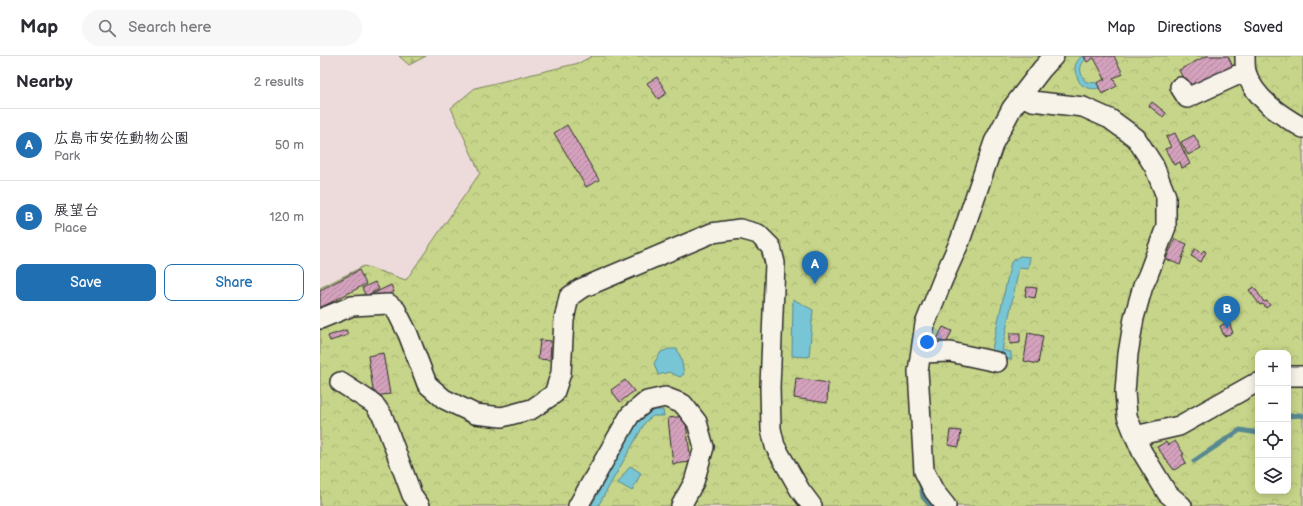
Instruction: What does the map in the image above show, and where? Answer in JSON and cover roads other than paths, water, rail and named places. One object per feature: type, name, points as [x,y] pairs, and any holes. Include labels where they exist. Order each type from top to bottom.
[{"type":"street","points":[[946,506],[934,491],[924,471],[918,371],[925,324],[960,241],[994,142],[1012,108],[1054,56]]},
{"type":"street","points":[[1180,87],[1187,98],[1245,63],[1253,87],[1268,104],[1303,128]]},
{"type":"street","points":[[1022,96],[1032,101],[1082,107],[1110,119],[1136,138],[1154,166],[1166,196],[1166,227],[1143,286],[1134,318],[1128,354],[1125,392],[1128,416],[1135,436],[1151,468],[1167,492],[1182,506]]},
{"type":"street","points":[[320,319],[352,306],[389,304],[396,310],[408,334],[427,384],[444,398],[475,414],[502,418],[532,409],[554,394],[562,373],[564,320],[569,297],[580,289],[712,233],[740,229],[758,234],[771,247],[775,263],[770,387],[771,429],[775,446],[800,490],[812,506]]},
{"type":"street","points":[[921,353],[950,352],[997,362]]},
{"type":"street","points":[[1291,376],[1303,376]]},
{"type":"street","points":[[340,382],[374,404],[383,417],[412,495],[420,506]]},
{"type":"street","points":[[1135,436],[1179,426],[1255,384]]},
{"type":"street","points":[[578,506],[630,415],[647,401],[665,397],[683,404],[697,422],[704,447],[694,482],[681,506]]},
{"type":"water","points":[[1084,56],[1085,60],[1081,65],[1082,76],[1086,82],[1097,83],[1100,88],[1088,88],[1082,85],[1079,81],[1075,72],[1075,66],[1077,61]]},
{"type":"water","points":[[1020,256],[1030,257],[1028,269],[1019,268],[1002,350],[1011,352],[1011,360],[995,356],[992,349],[1011,262]]},
{"type":"water","points":[[793,299],[813,310],[809,357],[792,356]]},
{"type":"water","points":[[669,349],[677,349],[681,358],[684,374],[680,377],[669,372],[658,375],[654,363],[661,352]]},
{"type":"water","points":[[655,410],[663,410],[664,416],[653,416],[646,421],[598,506],[591,506],[637,421],[646,413]]},
{"type":"water","points":[[630,466],[641,473],[632,491],[618,483]]},
{"type":"waterway","points":[[1291,416],[1303,416]]},
{"type":"waterway","points":[[1194,461],[1240,430],[1255,432]]},
{"type":"waterway","points":[[920,479],[923,497],[931,506]]},
{"type":"place","name":"広島市安佐動物公園","points":[[815,284]]},
{"type":"place","name":"展望台","points":[[1227,329]]}]
